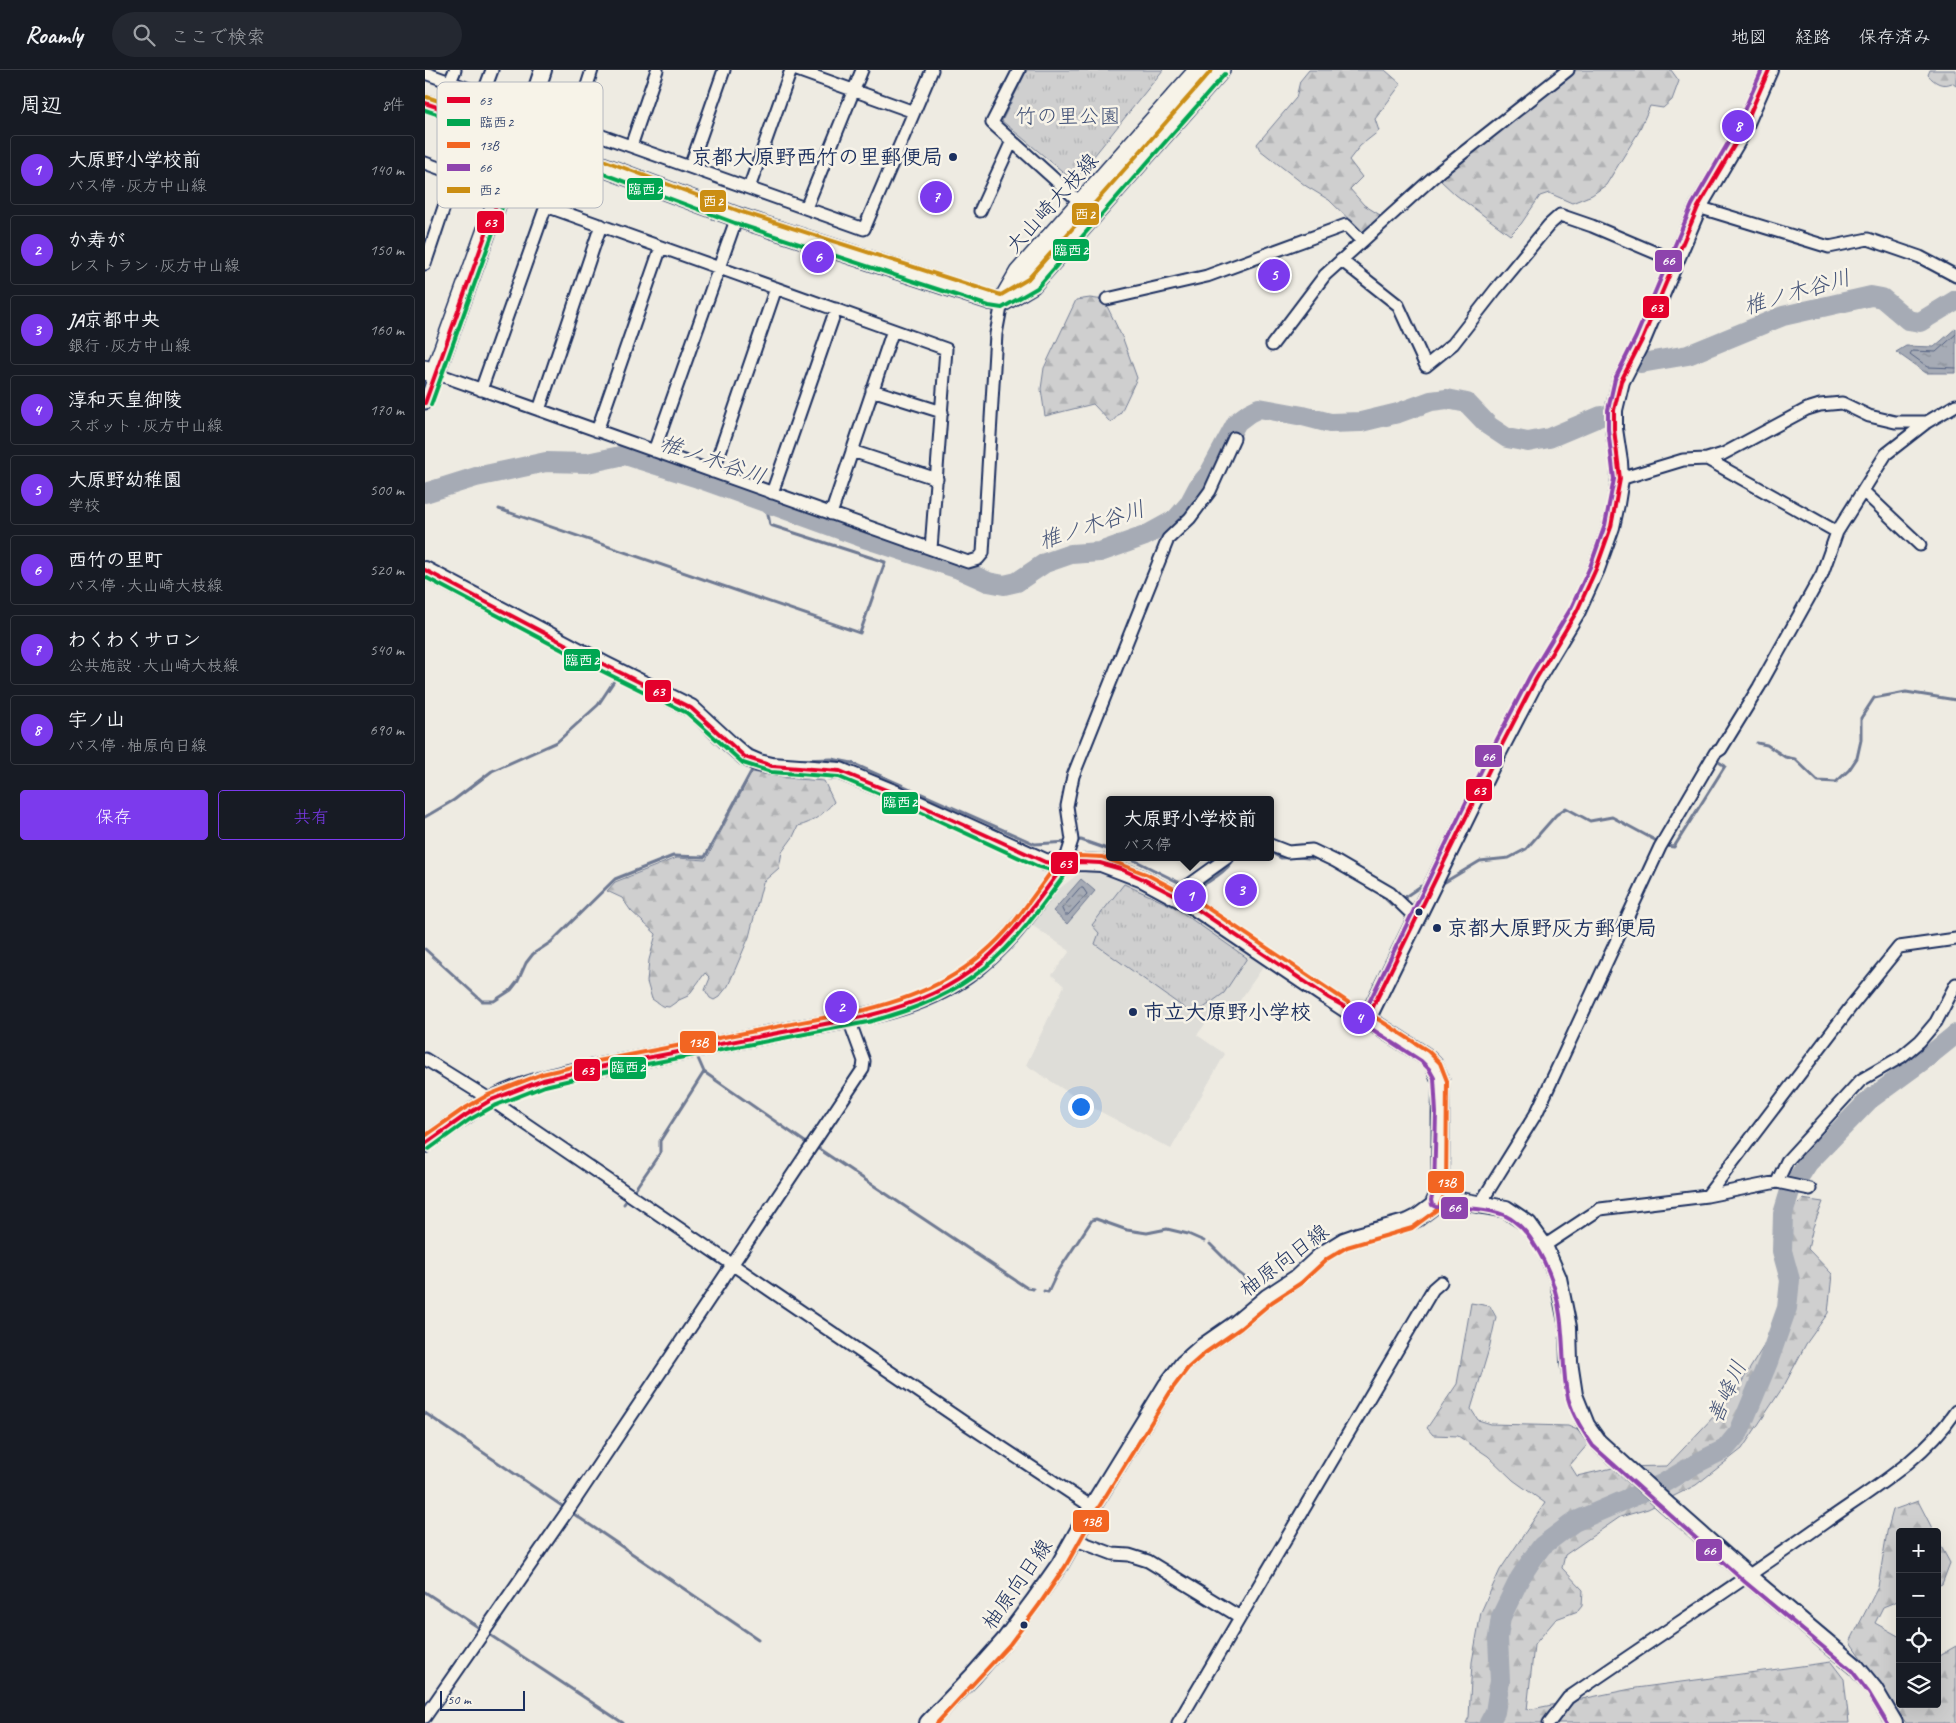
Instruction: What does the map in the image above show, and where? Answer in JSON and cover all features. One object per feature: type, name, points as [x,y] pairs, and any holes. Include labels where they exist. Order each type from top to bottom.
[{"type":"main road","points":[[539,82],[543,70]]},
{"type":"main road","name":"大山崎大枝線","points":[[1002,302],[1019,273],[1199,70]]},
{"type":"main road","name":"大山崎大枝線","points":[[1002,302],[1032,284],[1220,70]]},
{"type":"main road","points":[[1367,1018],[1493,762],[1536,679],[1577,611],[1596,569],[1611,527],[1620,479],[1614,429],[1616,398],[1621,381],[1642,340],[1698,207],[1741,134],[1769,70]]},
{"type":"main road","points":[[425,103],[437,107]]},
{"type":"main road","points":[[603,166],[737,216],[1002,302]]},
{"type":"main road","points":[[430,372],[493,208]]},
{"type":"main road","points":[[425,570],[605,666],[691,708],[745,757],[772,766],[840,771],[896,794],[1040,860],[1064,865],[1086,862],[1107,865],[1143,879],[1193,906],[1352,1013],[1367,1018],[1425,1056],[1440,1076],[1440,1190],[1437,1201],[1480,1204],[1506,1209],[1528,1224],[1544,1246],[1558,1278],[1563,1297],[1568,1327],[1569,1362],[1573,1387],[1578,1408],[1586,1426],[1599,1442],[1664,1502],[1856,1667],[1874,1689],[1895,1723]]},
{"type":"main road","points":[[425,1144],[491,1100],[538,1081],[586,1070],[849,1020],[896,1008],[925,997],[965,976],[983,963],[1007,940],[1064,865]]},
{"type":"main road","name":"柚原向日線","points":[[928,1723],[1005,1640],[1061,1564],[1092,1507],[1167,1385],[1183,1364],[1201,1348],[1237,1323],[1333,1247],[1358,1236],[1409,1222],[1425,1214],[1437,1201]]},
{"type":"street","points":[[425,73],[450,82],[455,70]]},
{"type":"street","points":[[488,82],[492,70]]},
{"type":"street","points":[[589,82],[593,70]]},
{"type":"street","points":[[631,146],[657,70]]},
{"type":"street","points":[[690,167],[724,70]]},
{"type":"street","points":[[749,188],[791,70]]},
{"type":"street","points":[[797,70],[914,112]]},
{"type":"street","points":[[806,208],[862,70]]},
{"type":"street","points":[[603,136],[864,229],[932,70]]},
{"type":"street","points":[[1019,70],[992,123],[1081,204]]},
{"type":"street","points":[[1272,345],[1325,276],[1341,260],[1440,171],[1568,70]]},
{"type":"street","points":[[980,210],[1012,141]]},
{"type":"street","points":[[425,163],[437,167]]},
{"type":"street","points":[[1698,207],[1829,247],[1868,239],[1920,257],[1956,276]]},
{"type":"street","points":[[425,264],[444,208]]},
{"type":"street","points":[[481,390],[545,208]]},
{"type":"street","points":[[552,208],[946,349],[931,549]]},
{"type":"street","points":[[1341,260],[1398,305],[1427,366],[1453,344],[1549,225],[1560,215],[1592,226],[1675,261]]},
{"type":"street","points":[[654,451],[737,216]]},
{"type":"street","points":[[539,410],[601,225]]},
{"type":"street","points":[[1107,299],[1207,276],[1346,225],[1362,242]]},
{"type":"street","points":[[597,431],[661,247]]},
{"type":"street","points":[[713,472],[776,288]]},
{"type":"street","points":[[425,403],[430,372],[968,562],[978,559],[983,553],[996,334],[1002,302]]},
{"type":"street","points":[[772,493],[836,309]]},
{"type":"street","points":[[831,514],[893,330]]},
{"type":"street","points":[[872,390],[942,412]]},
{"type":"street","points":[[1620,479],[1683,460],[1707,459],[1723,454],[1807,409],[1820,405],[1842,403],[1869,416],[1895,422],[1927,422]]},
{"type":"street","points":[[1480,1204],[1537,1112],[1662,843],[1715,753],[1721,749],[1759,687],[1822,574],[1837,532],[1886,454],[1927,422],[1956,405]]},
{"type":"street","points":[[1064,865],[1073,840],[1067,806],[1073,776],[1080,758],[1168,539],[1190,518],[1210,491],[1234,438]]},
{"type":"street","points":[[852,452],[937,479]]},
{"type":"street","points":[[1707,459],[1837,532]]},
{"type":"street","points":[[1863,491],[1920,545]]},
{"type":"street","points":[[1274,847],[1288,852],[1312,850],[1335,861],[1391,893],[1417,919]]},
{"type":"street","points":[[1174,896],[1223,861]]},
{"type":"street","points":[[1707,1196],[1853,1004],[1899,947],[1956,939]]},
{"type":"street","points":[[1780,1182],[1787,1161],[1861,1080],[1901,1057],[1920,1041],[1936,1022],[1956,984]]},
{"type":"street","points":[[425,1717],[571,1506],[863,1069],[864,1061],[849,1020]]},
{"type":"street","points":[[425,1059],[491,1100],[1092,1507]]},
{"type":"street","points":[[1544,1246],[1600,1209],[1707,1196],[1780,1182],[1809,1189]]},
{"type":"street","points":[[1178,1723],[1433,1289],[1441,1282]]},
{"type":"street","points":[[1549,1723],[1568,1698],[1749,1577],[1893,1475],[1925,1450],[1956,1411]]},
{"type":"street","points":[[1073,1539],[1113,1554],[1129,1555],[1148,1561],[1240,1617]]},
{"type":"shaded area","name":"市立大原野小学校","points":[[1093,871],[1112,871],[1169,899],[1266,963],[1229,1016],[1216,1009],[1197,1035],[1225,1054],[1171,1149],[1086,1104],[1026,1065],[1064,986],[1052,975],[1070,951],[1030,924],[1055,892],[1077,875]]},
{"type":"green space","name":"竹の里公園","points":[[1027,70],[1163,70],[1074,181],[1002,121]]},
{"type":"green space","points":[[1309,70],[1385,70],[1401,84],[1375,119],[1379,131],[1360,146],[1349,160],[1362,177],[1350,189],[1364,205],[1380,215],[1373,225],[1362,232],[1329,200],[1306,186],[1260,150],[1257,144],[1296,98],[1300,81]]},
{"type":"green space","points":[[1572,70],[1671,70],[1679,81],[1672,100],[1663,108],[1650,106],[1638,133],[1606,185],[1592,195],[1572,203],[1549,193],[1540,196],[1521,224],[1510,235],[1456,195],[1441,181],[1443,177]]},
{"type":"green space","points":[[1930,70],[1956,70],[1956,86],[1952,83],[1945,85],[1936,82],[1928,75]]},
{"type":"green space","points":[[1090,298],[1104,300],[1123,339],[1137,378],[1121,412],[1111,423],[1093,404],[1045,416],[1041,389],[1044,368],[1076,300]]},
{"type":"green space","points":[[752,772],[824,781],[834,802],[809,823],[798,826],[793,837],[782,852],[779,868],[763,882],[749,937],[728,986],[719,997],[714,1000],[710,998],[705,990],[710,978],[705,973],[688,996],[669,1007],[662,1006],[652,999],[647,982],[649,960],[656,934],[631,911],[622,898],[607,891],[615,882],[677,858],[706,860]]},
{"type":"green space","points":[[1124,884],[1174,907],[1247,958],[1224,993],[1194,1015],[1095,944],[1099,933],[1092,925]]},
{"type":"green space","points":[[1802,1199],[1823,1202],[1813,1227],[1808,1249],[1832,1274],[1828,1313],[1806,1344],[1785,1384],[1742,1449],[1696,1485],[1648,1509],[1620,1517],[1565,1555],[1562,1568],[1583,1590],[1582,1606],[1578,1611],[1556,1619],[1534,1645],[1527,1710],[1636,1688],[1831,1662],[1844,1679],[1849,1723],[1466,1723],[1469,1717],[1472,1662],[1481,1612],[1500,1570],[1545,1503],[1513,1480],[1488,1456],[1458,1436],[1433,1435],[1427,1428],[1457,1384],[1471,1303],[1490,1306],[1496,1317],[1489,1349],[1471,1409],[1478,1420],[1491,1424],[1568,1426],[1582,1432],[1588,1444],[1570,1465],[1577,1476],[1617,1467],[1667,1466],[1733,1396],[1765,1344],[1790,1315],[1792,1258],[1789,1212]]},
{"type":"green space","points":[[1918,1501],[1932,1528],[1896,1528],[1896,1602],[1883,1607],[1875,1623],[1896,1635],[1896,1708],[1941,1708],[1941,1655],[1956,1646],[1956,1723],[1906,1723],[1850,1642],[1878,1587],[1887,1532],[1893,1510]]},
{"type":"green space","points":[[1941,1546],[1950,1563],[1941,1584]]},
{"type":"water","points":[[1956,328],[1956,373],[1926,373],[1896,352],[1906,346],[1934,347]]},
{"type":"water","points":[[1081,879],[1095,891],[1067,924],[1053,911]]},
{"type":"waterway","name":"椎ノ木谷川","points":[[1641,363],[1688,355],[1783,316],[1871,296],[1882,298],[1908,320],[1920,322],[1956,300]]},
{"type":"waterway","name":"椎ノ木谷川","points":[[425,493],[476,477],[546,462],[587,463],[625,455],[698,478],[867,539],[959,569],[988,582],[1004,585],[1017,582],[1045,563],[1071,554],[1100,552],[1145,536],[1176,519],[1189,504],[1198,487],[1209,474],[1237,422],[1259,408],[1330,423],[1361,422],[1398,413],[1431,401],[1447,399],[1467,403],[1489,426],[1507,438],[1528,442],[1549,438],[1601,416]]},
{"type":"waterway","points":[[499,509],[860,633],[885,562],[770,525],[766,503]]},
{"type":"waterway","points":[[425,817],[454,800],[492,771],[557,742],[598,705],[614,681]]},
{"type":"waterway","points":[[1757,743],[1767,745],[1785,757],[1795,759],[1818,781],[1836,782],[1849,770],[1857,758],[1861,740],[1861,718],[1874,698],[1906,692],[1956,700]]},
{"type":"waterway","points":[[798,760],[832,759],[852,763],[1035,844],[1068,842]]},
{"type":"waterway","points":[[1445,882],[1480,861],[1509,858],[1526,849],[1556,815],[1566,808],[1590,821],[1612,817],[1666,846],[1674,847],[1725,766],[1717,761]]},
{"type":"waterway","points":[[425,949],[482,1001],[494,1001],[511,990],[533,954],[551,942],[615,879],[673,856],[705,857],[752,770],[757,768]]},
{"type":"waterway","points":[[1075,841],[1081,840],[1106,849]]},
{"type":"waterway","points":[[1274,854],[1281,858],[1318,859],[1338,869]]},
{"type":"waterway","points":[[1136,861],[1178,882],[1185,883]]},
{"type":"waterway","points":[[1192,888],[1216,877],[1233,861]]},
{"type":"waterway","points":[[1402,899],[1421,886]]},
{"type":"waterway","points":[[1378,892],[1392,905],[1396,902]]},
{"type":"waterway","name":"善峰川","points":[[1489,1723],[1495,1712],[1500,1681],[1498,1638],[1501,1617],[1520,1578],[1533,1558],[1542,1546],[1574,1522],[1662,1484],[1725,1449],[1739,1432],[1768,1362],[1787,1308],[1790,1280],[1782,1251],[1783,1214],[1790,1191],[1808,1163],[1869,1100],[1956,1034]]},
{"type":"waterway","points":[[697,1056],[704,1072],[805,1142]]},
{"type":"waterway","points":[[633,1192],[660,1153],[660,1141],[704,1072]]},
{"type":"waterway","points":[[819,1149],[1027,1288],[1033,1289]]},
{"type":"waterway","points":[[624,1204],[629,1197]]},
{"type":"waterway","points":[[1044,1291],[1048,1292],[1057,1273],[1092,1220],[1096,1219],[1127,1230],[1147,1233],[1167,1229],[1188,1234],[1204,1241]]},
{"type":"waterway","points":[[1210,1244],[1239,1273],[1258,1288]]},
{"type":"waterway","points":[[425,1413],[758,1639]]},
{"type":"waterway","points":[[425,1592],[623,1723]]},
{"type":"transit line","name":"西2","points":[[603,160],[739,211],[1001,295],[1028,279],[1212,70]]},
{"type":"transit line","name":"66","points":[[1762,70],[1735,131],[1692,205],[1636,337],[1615,379],[1608,410],[1608,429],[1614,479],[1605,525],[1590,567],[1571,608],[1530,676],[1487,759],[1361,1019],[1364,1024],[1421,1061],[1434,1078],[1436,1113],[1432,1205],[1436,1207],[1479,1209],[1504,1215],[1525,1231],[1546,1265],[1554,1287],[1559,1310],[1564,1374],[1568,1398],[1575,1417],[1593,1446],[1745,1582],[1852,1671],[1869,1693],[1887,1723]]},
{"type":"transit line","name":"63","points":[[425,570],[691,708],[745,757],[772,766],[840,771],[896,794],[1045,862],[1056,864],[1100,863],[1121,869],[1185,901],[1329,998],[1367,1019],[1493,762],[1536,679],[1577,611],[1596,569],[1611,527],[1620,479],[1614,429],[1614,410],[1621,381],[1642,340],[1698,207],[1741,134],[1769,70]]},
{"type":"transit line","name":"臨西2","points":[[603,174],[735,223],[989,306],[1002,308],[1037,288],[1225,74]]},
{"type":"transit line","name":"西2","points":[[427,97],[437,100]]},
{"type":"transit line","name":"63","points":[[425,103],[437,107]]},
{"type":"transit line","name":"臨西2","points":[[425,110],[437,114]]},
{"type":"transit line","name":"63","points":[[425,403],[495,208]]},
{"type":"transit line","name":"臨西2","points":[[431,405],[502,208]]},
{"type":"transit line","name":"臨西2","points":[[425,577],[602,671],[687,713],[743,763],[771,772],[839,777],[894,800],[1037,866],[1063,871]]},
{"type":"transit line","name":"13B","points":[[425,1136],[462,1110],[488,1095],[542,1074],[598,1061],[865,1010],[909,997],[947,979],[982,955],[1014,922],[1060,860],[1080,856],[1106,859]]},
{"type":"transit line","name":"13B","points":[[937,1723],[1010,1644],[1039,1605],[1065,1567],[1097,1510],[1172,1389],[1188,1368],[1272,1302],[1301,1283],[1327,1259],[1347,1247],[1412,1228],[1438,1209],[1446,1191],[1447,1081],[1440,1063],[1428,1051],[1370,1014],[1355,1007],[1197,901],[1146,874],[1112,861]]},
{"type":"transit line","name":"63","points":[[425,1144],[491,1100],[543,1080],[599,1067],[867,1016],[933,993],[959,979],[1003,943],[1064,865]]},
{"type":"transit line","name":"臨西2","points":[[429,1149],[469,1120],[494,1106],[545,1086],[600,1073],[868,1022],[936,999],[962,984],[1007,948],[1027,925],[1069,869]]},
{"type":"place","name":"宇ノ山","points":[[1738,126]]},
{"type":"place","name":"京都大原野西竹の里郵便局","points":[[953,157]]},
{"type":"place","name":"わくわくサロン","points":[[936,197]]},
{"type":"place","name":"西竹の里町","points":[[818,257]]},
{"type":"place","name":"大原野幼稚園","points":[[1274,275]]},
{"type":"place","name":"JA京都中央","points":[[1241,890]]},
{"type":"place","name":"大原野小学校前","points":[[1190,896]]},
{"type":"place","name":"京都大原野灰方郵便局","points":[[1437,928]]},
{"type":"place","name":"か寿が","points":[[841,1007]]},
{"type":"place","name":"市立大原野小学校","points":[[1133,1012]]},
{"type":"place","name":"淳和天皇御陵","points":[[1359,1018]]}]
